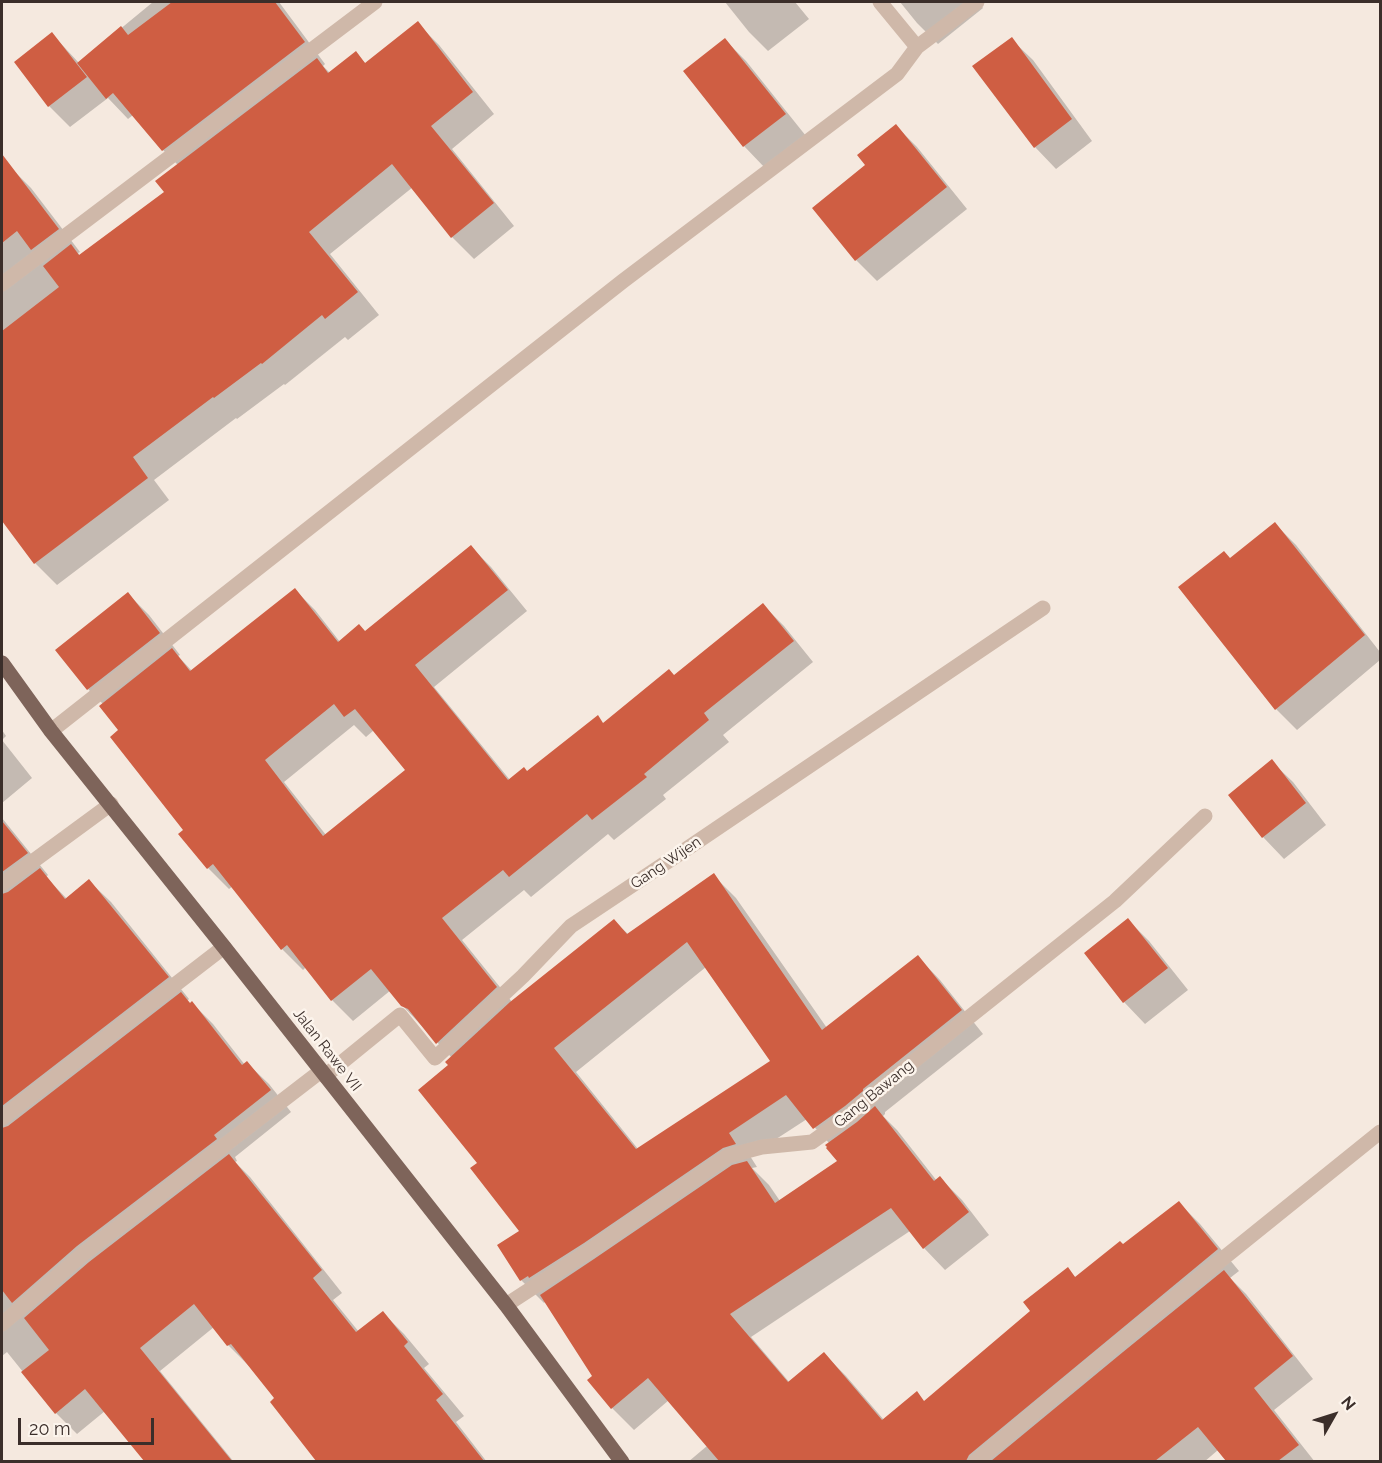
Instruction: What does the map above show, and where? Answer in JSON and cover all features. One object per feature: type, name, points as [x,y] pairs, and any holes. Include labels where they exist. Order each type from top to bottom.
[{"type":"main road","name":"Jalan Rawe VII","points":[[2,663],[51,732],[111,804],[506,1305],[622,1461]]},
{"type":"street","points":[[2,284],[375,2]]},
{"type":"street","points":[[880,2],[918,47]]},
{"type":"street","points":[[51,732],[623,281],[897,74],[918,47],[977,2]]},
{"type":"street","name":"Gang Wijen","points":[[323,1074],[400,1015],[435,1058],[523,976],[570,926],[1043,608]]},
{"type":"street","points":[[2,884],[111,804]]},
{"type":"street","name":"Gang Bawang","points":[[506,1305],[728,1156],[762,1147],[812,1142],[851,1114],[1115,901],[1205,816]]},
{"type":"street","points":[[2,1118],[224,947]]},
{"type":"street","points":[[2,1324],[82,1254],[323,1074]]},
{"type":"street","points":[[975,1461],[1380,1132]]},
{"type":"building","points":[[172,2],[275,2],[305,42],[162,151],[113,93],[106,99],[77,63],[121,26],[128,35]]},
{"type":"building","points":[[418,21],[473,92],[431,126],[494,203],[451,238],[392,164],[309,232],[358,292],[325,319],[322,315],[262,364],[213,397],[133,457],[148,478],[34,564],[2,521],[2,331],[59,287],[43,266],[71,244],[79,255],[164,192],[155,181],[317,58],[328,73],[356,51],[365,63]]},
{"type":"building","points":[[52,32],[87,77],[48,107],[14,62]]},
{"type":"building","points":[[1012,37],[1072,119],[1034,148],[972,66]]},
{"type":"building","points":[[725,38],[786,114],[743,147],[683,71]]},
{"type":"building","points":[[896,124],[947,187],[855,261],[812,208],[865,165],[857,155]]},
{"type":"building","points":[[2,154],[59,229],[31,250],[17,231],[2,243]]},
{"type":"building","points":[[1275,522],[1365,635],[1275,710],[1178,587],[1224,551],[1230,558]]},
{"type":"building","points":[[471,545],[508,590],[415,665],[508,780],[524,767],[527,771],[598,715],[603,723],[669,669],[674,675],[763,603],[794,641],[704,713],[709,720],[644,774],[647,777],[592,820],[587,814],[509,877],[503,870],[442,918],[497,987],[436,1044],[371,969],[331,1001],[287,945],[281,950],[213,864],[207,869],[178,834],[183,830],[110,737],[118,730],[99,706],[172,648],[190,671],[295,588],[338,642],[359,624],[365,631]],"holes":[[[334,704],[344,717],[355,709],[405,770],[323,836],[265,760]]]},
{"type":"building","points":[[128,592],[160,633],[87,690],[55,650]]},
{"type":"building","points":[[1272,759],[1306,803],[1262,838],[1228,795]]},
{"type":"building","points":[[2,821],[28,853],[2,872]]},
{"type":"building","points":[[40,868],[65,899],[89,879],[169,977],[2,1106],[2,894]]},
{"type":"building","points":[[714,873],[822,1030],[918,955],[962,1010],[845,1106],[813,1129],[786,1095],[729,1133],[736,1144],[723,1148],[584,1243],[529,1278],[528,1276],[520,1281],[497,1245],[519,1231],[470,1168],[477,1163],[418,1090],[448,1065],[445,1062],[510,1002],[614,919],[627,934]],"holes":[[[687,942],[770,1061],[636,1149],[554,1048]]]},
{"type":"building","points":[[1128,918],[1168,968],[1123,1003],[1084,953]]},
{"type":"building","points":[[181,992],[190,1003],[192,1001],[242,1065],[247,1061],[271,1090],[214,1135],[217,1139],[77,1246],[12,1303],[2,1290],[2,1128],[8,1126]]},
{"type":"building","points":[[875,1106],[934,1181],[940,1176],[969,1212],[923,1249],[891,1208],[730,1314],[788,1382],[824,1352],[882,1420],[917,1391],[924,1401],[1030,1311],[1023,1302],[1068,1267],[1075,1277],[1120,1241],[1123,1244],[1179,1201],[1218,1249],[969,1455],[966,1461],[719,1461],[648,1378],[611,1409],[587,1380],[592,1376],[540,1295],[732,1165],[747,1161],[775,1203],[837,1161],[825,1145]]},
{"type":"building","points":[[229,1154],[322,1270],[313,1278],[356,1332],[383,1311],[408,1342],[404,1346],[443,1394],[436,1400],[484,1461],[316,1461],[270,1402],[274,1398],[231,1344],[227,1346],[194,1304],[140,1348],[232,1461],[144,1461],[85,1389],[55,1414],[21,1372],[49,1350],[24,1318],[89,1262]]},
{"type":"building","points":[[1224,1270],[1293,1356],[1254,1388],[1299,1445],[1278,1461],[1226,1461],[1198,1427],[1155,1461],[991,1461],[1123,1352]]}]
